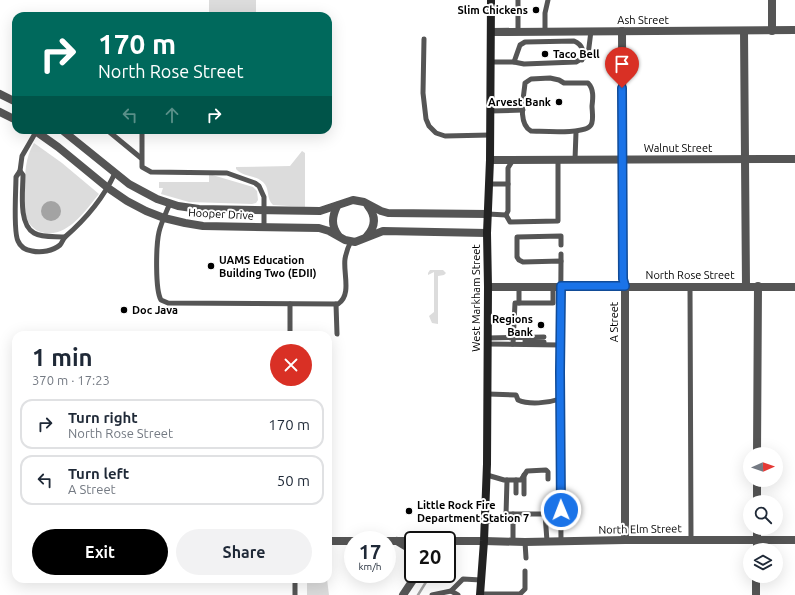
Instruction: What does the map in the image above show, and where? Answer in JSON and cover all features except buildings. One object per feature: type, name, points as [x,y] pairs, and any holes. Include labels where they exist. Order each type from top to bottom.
[{"type":"main road","name":"West Markham Street","points":[[480,594],[485,522],[488,394],[487,233],[490,160],[491,0]]},
{"type":"street","points":[[772,0],[772,30]]},
{"type":"street","name":"Ash Street","points":[[491,32],[795,30]]},
{"type":"street","name":"A Street","points":[[622,31],[623,279],[625,286],[625,540]]},
{"type":"street","points":[[744,31],[746,286]]},
{"type":"street","points":[[0,94],[12,100]]},
{"type":"street","points":[[0,112],[12,118]]},
{"type":"street","name":"Hooper Drive","points":[[40,134],[108,188],[146,212],[164,218],[196,225],[319,228],[338,235],[345,240],[351,241]]},
{"type":"street","name":"Hooper Drive","points":[[67,134],[115,173],[142,191],[170,203],[199,210],[265,209],[320,211],[337,206],[346,201],[353,200],[364,202],[388,213],[488,214]]},
{"type":"street","name":"Walnut Street","points":[[490,160],[795,159]]},
{"type":"street","points":[[367,237],[372,231],[374,219],[372,211],[368,205]]},
{"type":"street","points":[[337,206],[332,221],[334,229],[338,235]]},
{"type":"street","points":[[351,241],[355,242],[383,231],[487,233]]},
{"type":"street","points":[[757,447],[758,286]]},
{"type":"street","name":"North Rose Street","points":[[488,287],[795,286]]},
{"type":"street","points":[[757,535],[757,541]]},
{"type":"street","name":"North Elm Street","points":[[456,541],[561,542],[625,540],[795,540]]},
{"type":"street","points":[[332,541],[344,541]]},
{"type":"street","points":[[397,541],[404,541]]},
{"type":"street","points":[[397,541],[404,545]]},
{"type":"street","points":[[403,595],[411,583]]},
{"type":"street","points":[[756,583],[756,595]]},
{"type":"lane","points":[[518,0],[518,32]]},
{"type":"lane","points":[[545,32],[545,13],[548,0]]},
{"type":"lane","points":[[491,62],[514,62],[524,64],[576,62],[588,56],[591,31]]},
{"type":"lane","points":[[424,38],[423,93],[426,119],[429,126],[436,133],[446,136],[490,135]]},
{"type":"lane","points":[[514,62],[520,45],[525,42],[574,40],[581,44],[583,48],[582,60]]},
{"type":"lane","points":[[550,78],[564,83],[588,83],[592,88],[592,122],[589,127],[576,132],[531,131],[526,129],[523,123],[523,110],[526,83],[531,80],[550,78]]},
{"type":"lane","points":[[490,111],[523,110]]},
{"type":"lane","points":[[575,160],[576,132]]},
{"type":"lane","points":[[33,134],[22,156],[20,171],[16,177],[16,237],[24,248],[29,251],[36,252],[46,251],[57,247],[62,243],[65,237]]},
{"type":"lane","points":[[112,134],[141,158]]},
{"type":"lane","points":[[142,134],[142,167],[147,171],[227,173],[255,183],[259,186],[262,191],[265,209],[264,227]]},
{"type":"lane","points":[[513,160],[508,168],[508,211],[506,215],[510,222],[558,221],[558,160]]},
{"type":"lane","points":[[20,171],[23,175],[24,219],[28,228],[34,233],[40,235],[65,237],[69,236],[86,218],[103,196],[115,173]]},
{"type":"lane","points":[[489,184],[508,184]]},
{"type":"lane","points":[[170,203],[159,231],[157,242],[157,288],[161,300],[168,303],[336,304],[341,302],[345,295],[345,258],[351,241]]},
{"type":"lane","points":[[488,214],[506,215]]},
{"type":"lane","points":[[561,245],[561,236],[518,237],[517,257],[523,262],[561,262]]},
{"type":"lane","points":[[518,303],[553,302],[561,262],[561,254]]},
{"type":"lane","points":[[514,340],[516,303],[518,303],[519,286]]},
{"type":"lane","points":[[557,286],[560,399],[561,542]]},
{"type":"lane","points":[[690,286],[691,540]]},
{"type":"lane","points":[[290,304],[290,331]]},
{"type":"lane","points":[[336,304],[337,334]]},
{"type":"lane","points":[[488,341],[544,339]]},
{"type":"lane","points":[[514,340],[558,341]]},
{"type":"lane","points":[[488,394],[516,394],[518,400],[523,402],[547,402],[560,399]]},
{"type":"lane","points":[[486,475],[507,480],[521,480],[527,471],[546,470],[548,472],[548,479]]},
{"type":"lane","points":[[524,475],[524,494]]},
{"type":"lane","points":[[506,515],[507,480]]},
{"type":"lane","points":[[516,480],[516,493]]},
{"type":"lane","points":[[485,522],[503,518],[506,515],[515,512],[545,514],[547,541]]},
{"type":"lane","points":[[513,542],[515,512]]},
{"type":"lane","points":[[525,542],[526,558]]},
{"type":"lane","points":[[480,594],[520,594],[526,589],[525,571]]},
{"type":"lane","points":[[432,595],[451,591],[463,579],[481,580]]},
{"type":"lane","points":[[295,583],[295,595]]},
{"type":"lane","points":[[451,591],[458,595]]},
{"type":"shaded area","points":[[209,0],[256,0],[256,12],[209,12]]},
{"type":"shaded area","points":[[34,143],[62,163],[99,194],[81,216],[65,229],[57,232],[48,233],[38,231],[30,224],[25,215],[26,166]]},
{"type":"shaded area","points":[[302,151],[305,153],[305,207],[273,205],[269,200],[267,187],[263,182],[239,172],[236,169],[236,167],[290,166]]},
{"type":"shaded area","points":[[209,174],[253,187],[257,191],[258,200],[256,203],[252,204],[189,202],[161,194],[163,188],[159,188],[159,182],[209,182]]},
{"type":"shaded area","points":[[51,201],[58,204],[61,211],[58,218],[51,221],[44,218],[41,211],[44,204]]},
{"type":"shaded area","points":[[430,270],[443,270],[446,273],[438,276],[438,324],[432,323],[429,316],[434,312],[434,272],[428,275]]},
{"type":"shaded area","points":[[307,583],[328,583],[329,595],[307,595]]},
{"type":"waterway","points":[[418,595],[425,583]]},
{"type":"place","name":"Slim Chickens","points":[[536,10]]},
{"type":"place","name":"Taco Bell","points":[[545,54]]},
{"type":"place","name":"Arvest Bank","points":[[559,102]]},
{"type":"place","name":"UAMS Education Building Two (EDII)","points":[[211,266]]},
{"type":"place","name":"Doc Java","points":[[124,310]]},
{"type":"place","name":"Regions Bank","points":[[541,325]]},
{"type":"place","name":"Little Rock Fire Department Station 7","points":[[409,511]]},
{"type":"route","points":[[561,510],[561,286],[625,286],[623,279],[622,88]]}]
